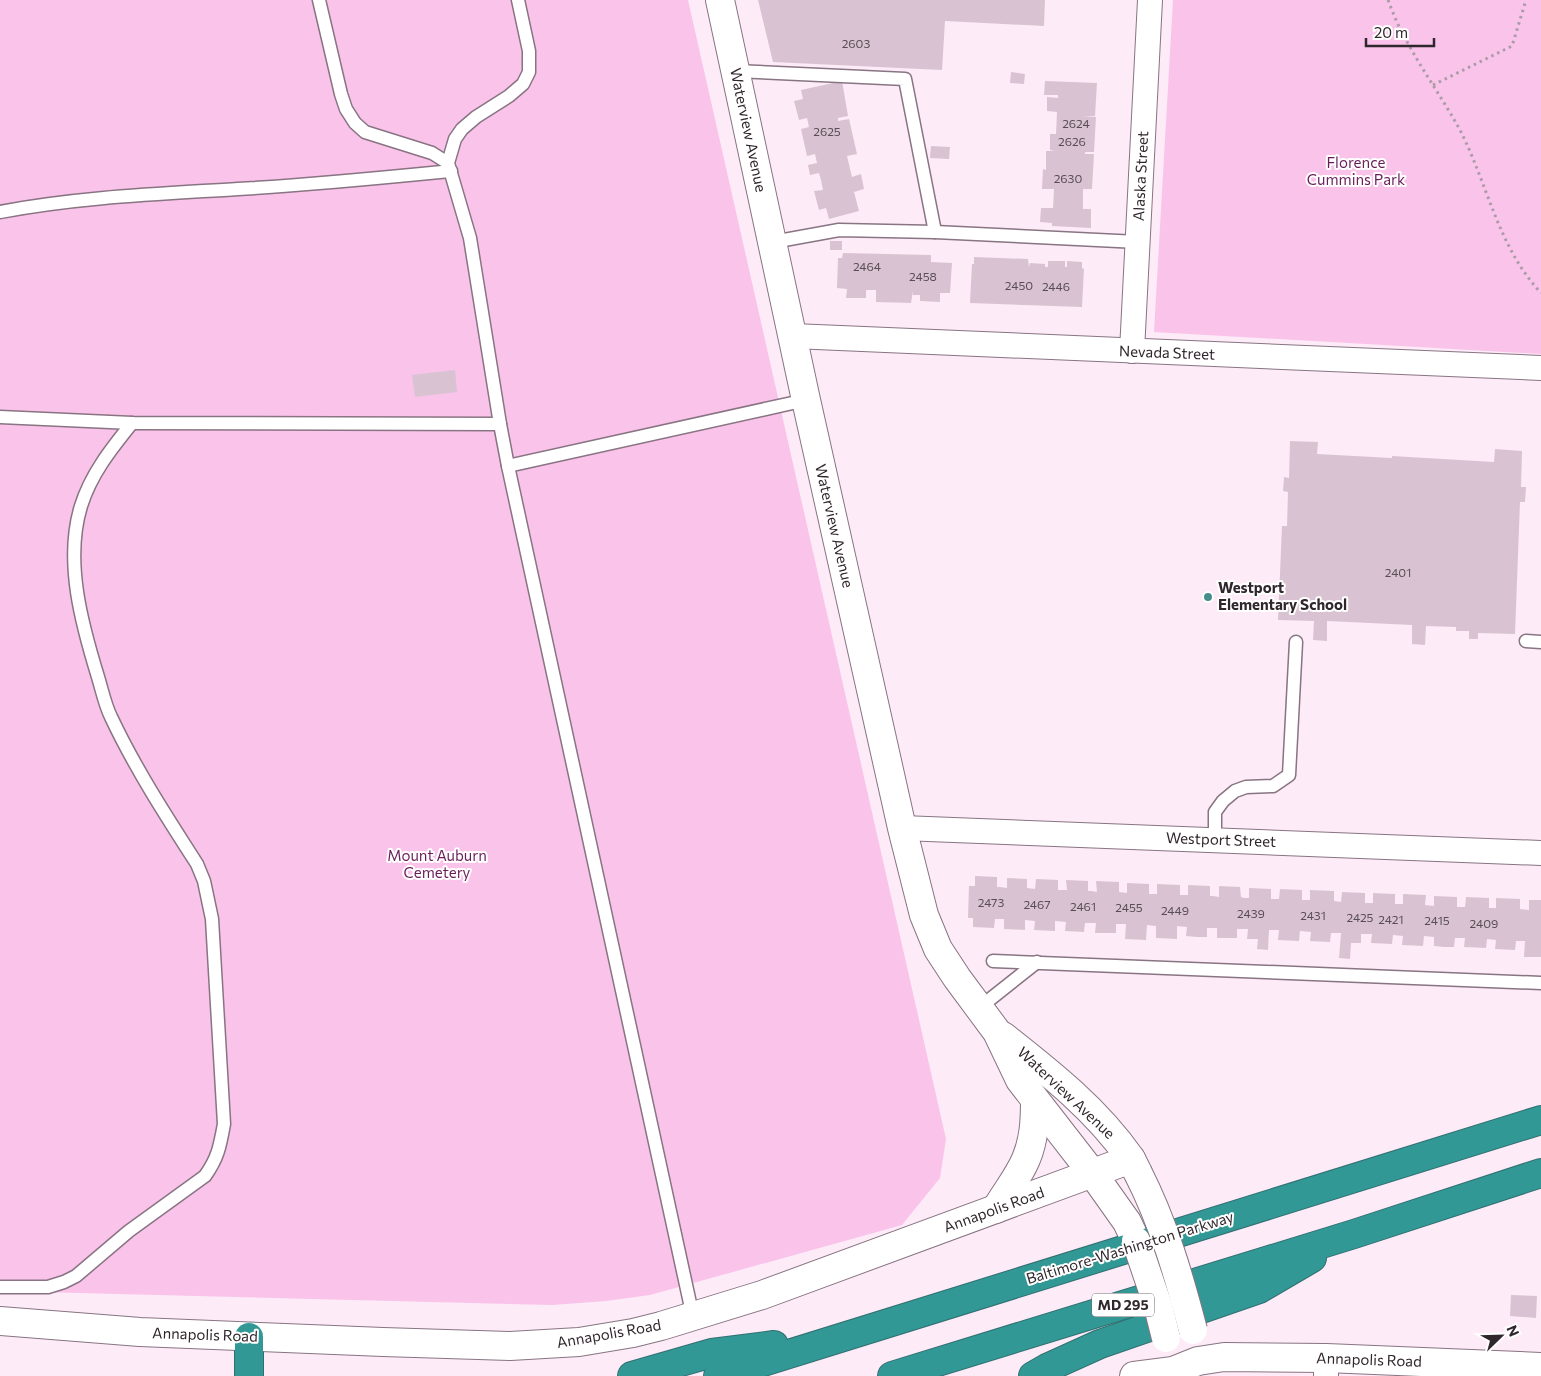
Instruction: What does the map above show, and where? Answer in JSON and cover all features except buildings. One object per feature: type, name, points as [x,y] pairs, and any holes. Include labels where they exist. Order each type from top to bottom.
[{"type":"highway","name":"Baltimore-Washington Parkway","points":[[718,1376],[1541,1120]]},
{"type":"highway","name":"MD 295","points":[[892,1376],[1354,1234],[1541,1173]]},
{"type":"highway","points":[[1033,1376],[1100,1344],[1259,1289],[1354,1234]]},
{"type":"highway","points":[[632,1376],[712,1353],[847,1336]]},
{"type":"highway","points":[[249,1376],[258,1337]]},
{"type":"highway","points":[[258,1337],[268,1376]]},
{"type":"main road","name":"Waterview Avenue","points":[[720,0],[806,400],[902,828],[924,915],[930,933],[946,963],[997,1032],[1020,1080],[1097,1179],[1127,1222],[1136,1241],[1158,1306],[1166,1338],[1171,1373]]},
{"type":"main road","name":"Waterview Avenue","points":[[997,1032],[1040,1065],[1094,1115],[1121,1145],[1134,1166],[1147,1191],[1178,1274],[1193,1330],[1198,1360]]},
{"type":"main road","points":[[996,1208],[1027,1158],[1034,1124],[1036,1101]]},
{"type":"main road","name":"Annapolis Road","points":[[0,1321],[140,1332],[491,1345],[548,1345],[614,1336],[693,1317],[815,1276],[996,1208],[1097,1179],[1134,1166]]},
{"type":"main road","name":"Annapolis Road","points":[[1198,1360],[1224,1357],[1326,1367],[1541,1367]]},
{"type":"main road","points":[[1134,1376],[1171,1373],[1198,1360]]},
{"type":"street","name":"Alaska Street","points":[[1132,351],[1150,0]]},
{"type":"street","name":"Nevada Street","points":[[793,336],[1541,368]]},
{"type":"street","name":"Westport Street","points":[[902,828],[1541,853]]},
{"type":"lane","points":[[320,0],[341,94],[346,109],[356,123],[365,132],[432,153],[450,167]]},
{"type":"lane","points":[[518,0],[529,51],[529,72],[523,84],[509,96],[476,116],[462,129],[455,139],[450,167],[470,238],[508,466],[693,1317]]},
{"type":"lane","points":[[735,71],[905,79],[935,232]]},
{"type":"lane","points":[[0,212],[88,199],[335,183],[450,167]]},
{"type":"lane","points":[[773,242],[839,230],[935,232],[1138,242]]},
{"type":"lane","points":[[508,466],[806,400]]},
{"type":"lane","points":[[0,417],[132,423],[500,424]]},
{"type":"lane","points":[[0,1287],[48,1287],[76,1276],[129,1231],[205,1176],[214,1164],[220,1147],[224,1124],[212,919],[204,881],[197,864],[133,761],[109,715],[76,593],[75,543],[80,508],[96,473],[109,451],[132,423]]},
{"type":"lane","points":[[1526,641],[1541,642]]},
{"type":"lane","points":[[1215,840],[1215,812],[1223,801],[1235,791],[1246,787],[1274,786],[1289,775],[1296,642]]},
{"type":"lane","points":[[993,961],[1541,983]]},
{"type":"lane","points":[[979,1008],[1037,962]]},
{"type":"path","points":[[1388,0],[1404,37],[1460,130],[1498,225],[1514,257],[1529,280],[1541,293]]},
{"type":"path","points":[[1433,85],[1512,46],[1526,0]]},
{"type":"green space","name":"Mount Auburn Cemetery","points":[[0,0],[688,0],[946,1139],[940,1178],[902,1225],[650,1295],[606,1301],[552,1305],[0,1291]]},
{"type":"green space","name":"Florence Cummins Park","points":[[1173,0],[1541,0],[1541,354],[1154,332]]},
{"type":"place","name":"Westport Elementary School","points":[[1208,597]]}]
